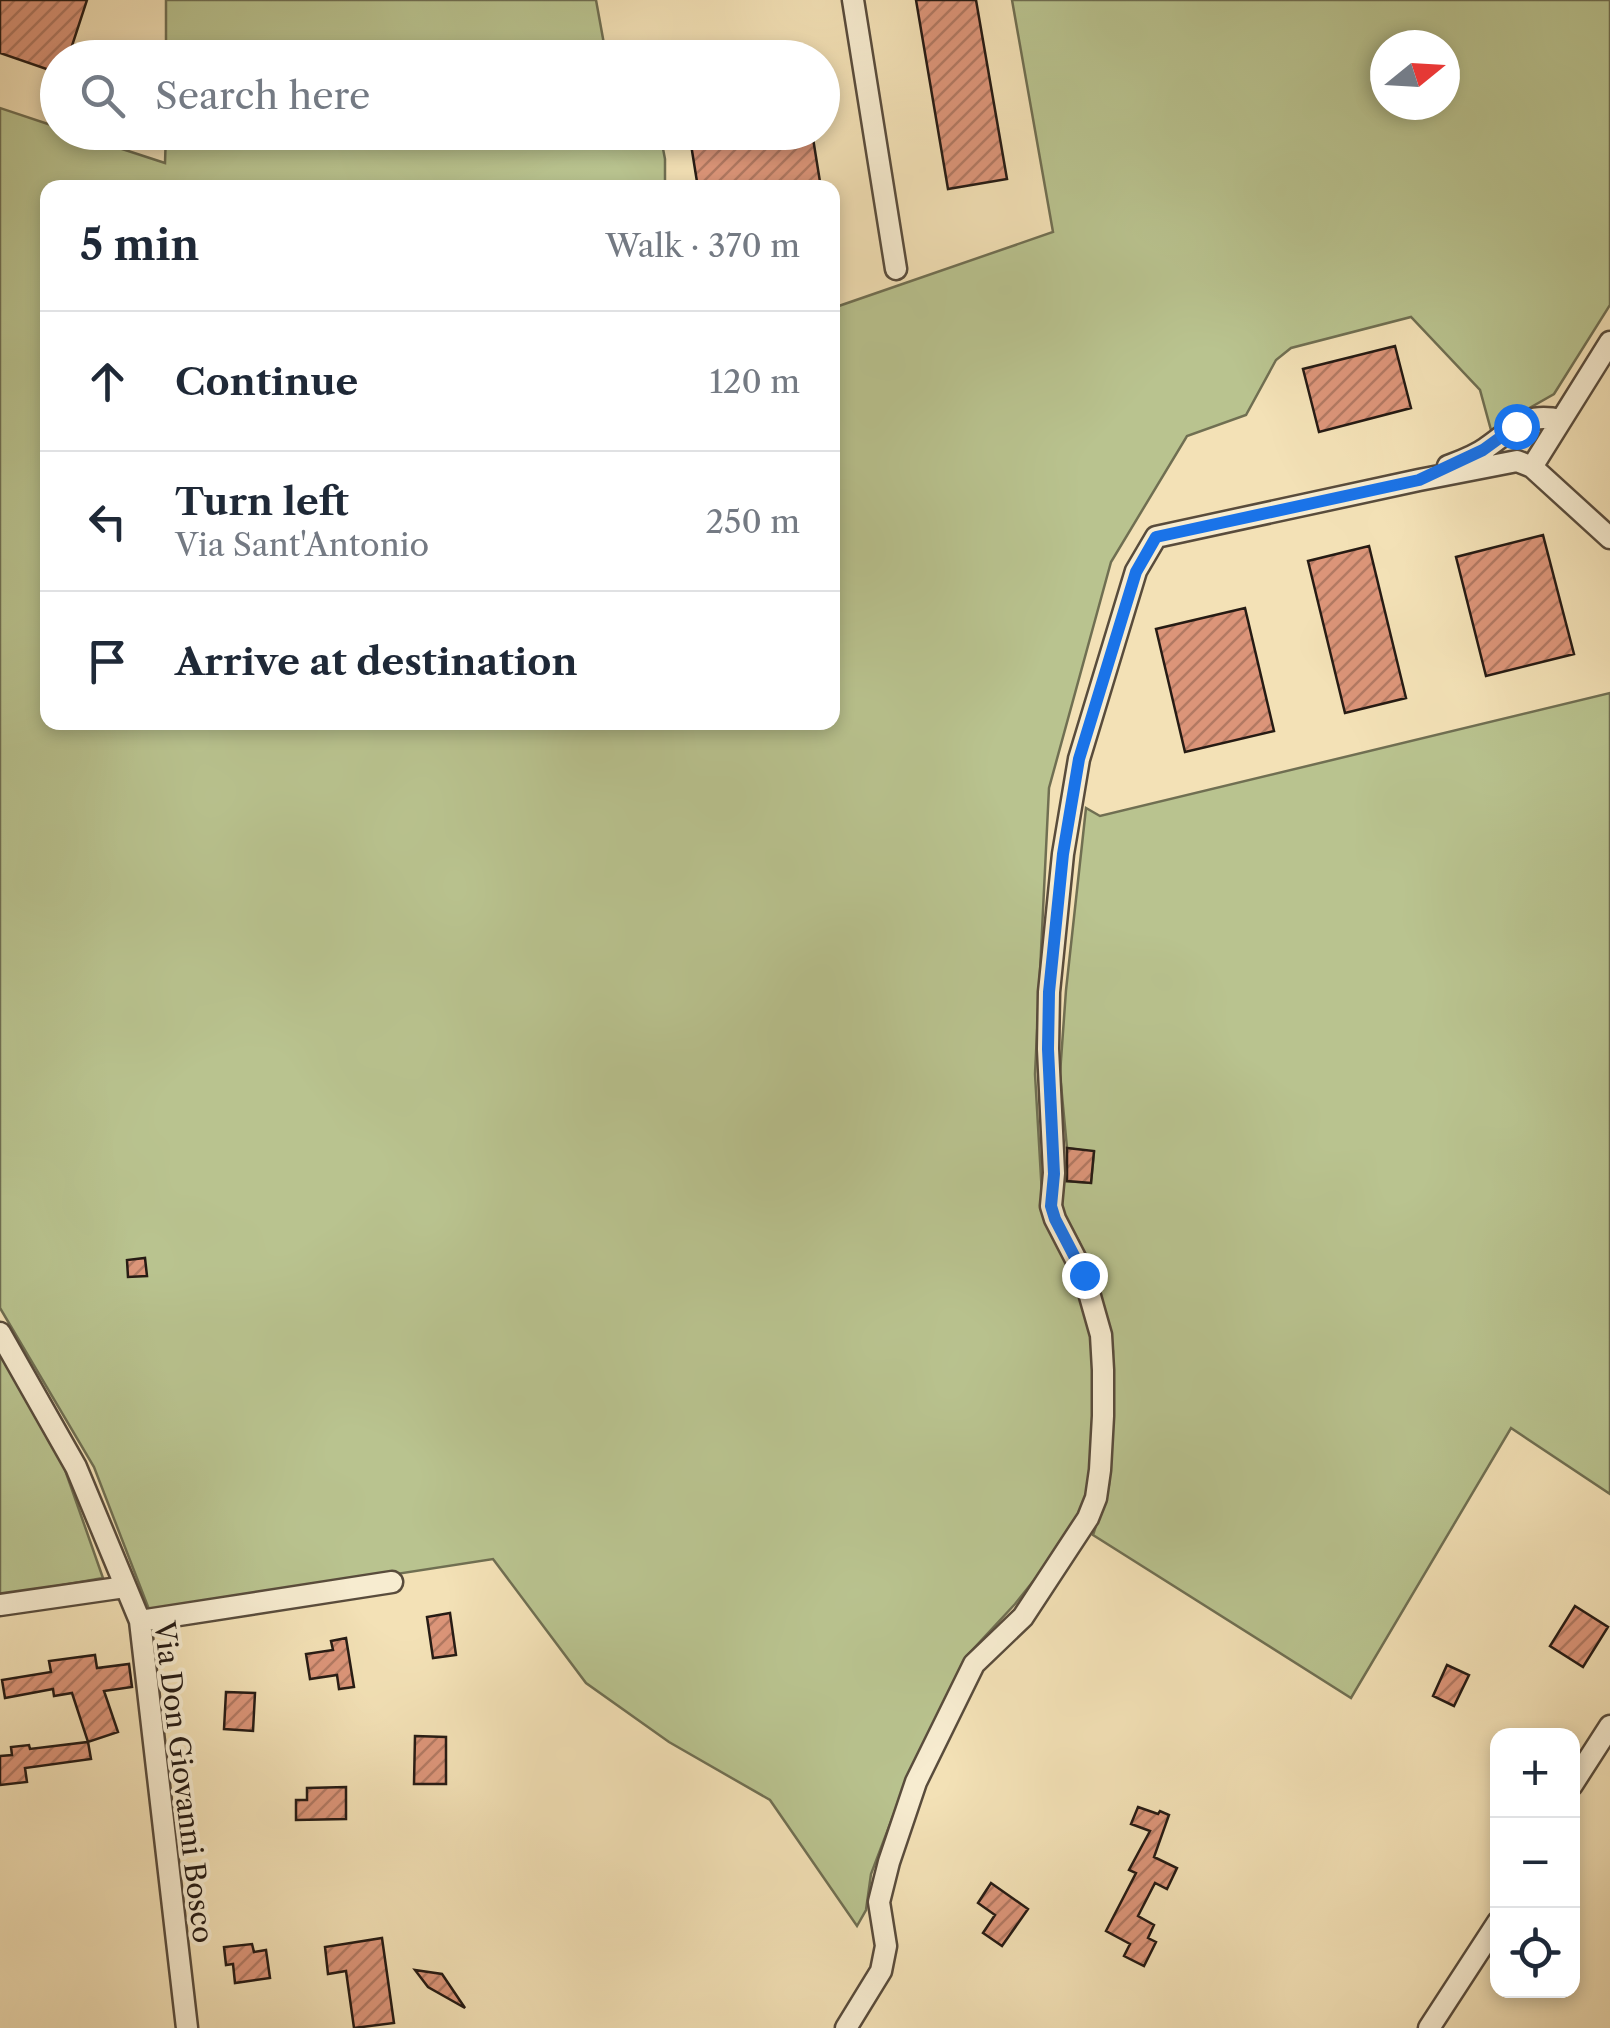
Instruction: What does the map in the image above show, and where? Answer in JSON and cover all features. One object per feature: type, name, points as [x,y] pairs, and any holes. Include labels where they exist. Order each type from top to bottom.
[{"type":"street","points":[[853,0],[896,270]]},
{"type":"street","points":[[846,2028],[881,1971],[886,1946],[879,1902],[916,1782],[974,1664],[1023,1616],[1088,1518],[1096,1498],[1103,1416],[1101,1335],[1084,1275],[1051,1206],[1054,1174],[1049,992],[1063,854],[1079,759],[1136,572],[1156,537],[1419,480],[1525,464],[1561,420],[1610,342]]},
{"type":"street","points":[[1419,480],[1483,450],[1530,418],[1561,420]]},
{"type":"street","points":[[1505,433],[1525,464],[1610,538]]},
{"type":"street","name":"Via Don Giovanni Bosco","points":[[0,1334],[76,1468],[140,1622],[187,2028]]},
{"type":"street","points":[[140,1622],[392,1582]]},
{"type":"street","points":[[0,1605],[125,1587]]},
{"type":"street","points":[[1580,1773],[1610,1726]]},
{"type":"street","points":[[1429,2028],[1490,1934]]},
{"type":"green space","points":[[166,0],[596,0],[603,40],[166,40]]},
{"type":"green space","points":[[1012,0],[1610,0],[1610,305],[1554,394],[1491,430],[1480,390],[1411,317],[1291,348],[1276,360],[1246,415],[1187,436],[1111,562],[1049,788],[1035,1074],[1043,1212],[1081,1291],[1093,1332],[1095,1472],[1083,1519],[1015,1604],[965,1658],[909,1774],[871,1874],[866,1910],[857,1926],[770,1800],[669,1742],[586,1683],[493,1559],[150,1612],[94,1467],[0,1308],[0,108],[40,121],[40,150],[125,150],[165,163],[165,150],[663,150],[665,159],[665,180],[40,180],[40,730],[840,730],[840,306],[1053,232]]},
{"type":"green space","points":[[1610,693],[1610,1494],[1511,1428],[1351,1698],[1093,1535],[1109,1485],[1113,1351],[1098,1289],[1079,1241],[1063,1215],[1064,1181],[1091,1183],[1094,1152],[1067,1148],[1060,1074],[1086,808],[1100,816]]},
{"type":"green space","points":[[0,1353],[64,1467],[103,1578],[0,1596]]},
{"type":"building","points":[[0,0],[87,0],[74,40],[40,40],[40,67],[0,53]]},
{"type":"building","points":[[916,0],[976,0],[1007,179],[948,189]]},
{"type":"building","points":[[692,150],[815,150],[820,180],[697,180]]},
{"type":"building","points":[[1395,346],[1411,408],[1319,432],[1303,369]]},
{"type":"building","points":[[1543,535],[1574,654],[1486,676],[1456,557]]},
{"type":"building","points":[[1369,546],[1406,698],[1345,713],[1308,561]]},
{"type":"building","points":[[1245,608],[1274,731],[1185,752],[1156,629]]},
{"type":"building","points":[[1067,1148],[1094,1151],[1091,1183],[1067,1181]]},
{"type":"building","points":[[145,1258],[147,1276],[128,1277],[127,1260]]},
{"type":"building","points":[[1575,1606],[1608,1627],[1583,1667],[1550,1646]]},
{"type":"building","points":[[450,1613],[456,1655],[433,1658],[427,1617]]},
{"type":"building","points":[[346,1638],[354,1687],[339,1689],[337,1675],[310,1679],[306,1654],[333,1650],[331,1641]]},
{"type":"building","points":[[95,1655],[97,1668],[129,1664],[132,1687],[104,1691],[118,1732],[88,1742],[72,1693],[54,1696],[53,1689],[5,1698],[2,1680],[51,1672],[49,1661]]},
{"type":"building","points":[[1447,1665],[1469,1675],[1454,1706],[1433,1696]]},
{"type":"building","points":[[226,1692],[255,1693],[253,1731],[224,1729]]},
{"type":"building","points":[[415,1736],[446,1737],[446,1784],[414,1784]]},
{"type":"building","points":[[88,1742],[91,1759],[25,1768],[27,1782],[0,1785],[0,1756],[12,1755],[11,1747],[29,1745],[30,1749]]},
{"type":"building","points":[[346,1787],[346,1819],[296,1820],[296,1800],[307,1800],[307,1788]]},
{"type":"building","points":[[1138,1807],[1169,1815],[1154,1857],[1177,1868],[1167,1889],[1155,1883],[1138,1916],[1154,1925],[1148,1938],[1156,1942],[1144,1966],[1124,1956],[1130,1944],[1106,1931],[1136,1873],[1129,1870],[1150,1831],[1131,1824]]},
{"type":"building","points":[[991,1883],[1028,1909],[1002,1946],[983,1933],[995,1915],[978,1903]]},
{"type":"building","points":[[382,1938],[394,2023],[354,2028],[346,1971],[328,1974],[325,1947]]},
{"type":"building","points":[[252,1944],[254,1952],[266,1950],[270,1978],[235,1983],[233,1964],[226,1965],[224,1947]]},
{"type":"building","points":[[415,1970],[442,1974],[465,2008],[428,1987]]},
{"type":"route","points":[[1084,1275],[1051,1206],[1054,1174],[1049,992],[1063,854],[1079,759],[1136,572],[1156,537],[1419,480],[1483,450],[1516,426]]}]
